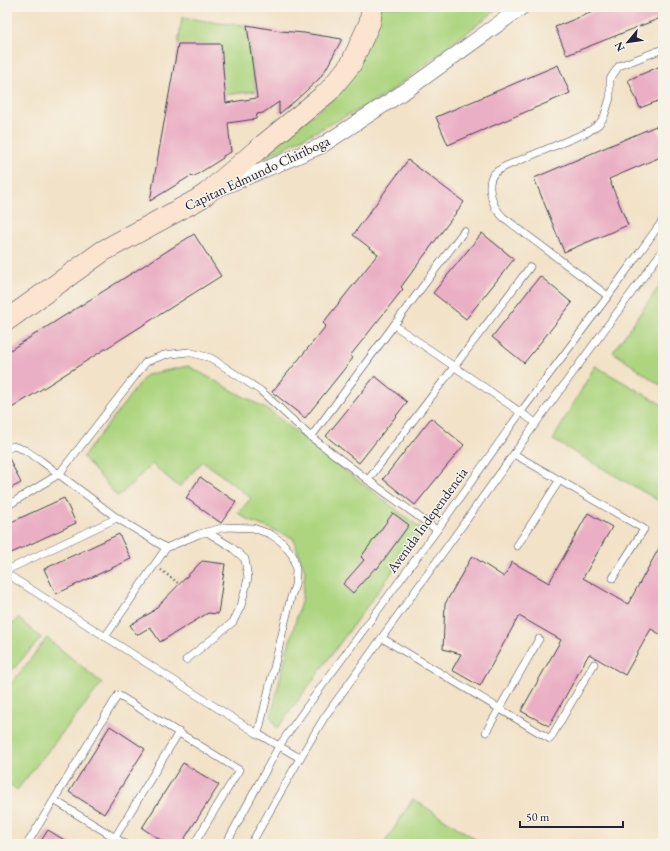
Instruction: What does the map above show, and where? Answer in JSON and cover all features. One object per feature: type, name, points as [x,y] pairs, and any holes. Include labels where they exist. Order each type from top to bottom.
[{"type":"street","points":[[206,194],[328,92],[351,64],[370,22],[372,7]]},
{"type":"street","name":"Capitan Edmundo Chiriboga","points":[[7,320],[103,251],[206,194],[321,146],[411,87],[522,7]]},
{"type":"lane","points":[[608,296],[503,217],[495,206],[491,194],[490,183],[492,176],[497,171],[588,132],[599,124],[604,118],[610,98],[610,79],[619,66],[663,49]]},
{"type":"lane","name":"Avenida Independencia","points":[[226,844],[279,746],[437,530],[520,413],[663,220]]},
{"type":"lane","points":[[311,437],[464,231]]},
{"type":"lane","points":[[250,844],[324,718],[536,423],[663,250]]},
{"type":"lane","points":[[368,480],[530,267]]},
{"type":"lane","points":[[394,325],[536,423]]},
{"type":"lane","points":[[7,506],[59,474],[146,362],[164,355],[188,352],[211,358],[261,391],[311,437],[437,530]]},
{"type":"lane","points":[[7,449],[13,446],[25,450],[117,518],[166,548]]},
{"type":"lane","points":[[514,454],[644,529],[614,578]]},
{"type":"lane","points":[[517,546],[560,481]]},
{"type":"lane","points":[[7,570],[117,518]]},
{"type":"lane","points":[[105,637],[166,548],[199,534],[226,527],[253,528],[270,534],[282,542],[293,556],[296,570],[295,586],[289,605],[258,734]]},
{"type":"lane","points":[[186,660],[233,622],[241,606],[248,578],[245,559],[230,546],[207,532]]},
{"type":"lane","points":[[7,574],[258,734],[300,758]]},
{"type":"lane","points":[[382,638],[550,739],[594,664]]},
{"type":"lane","points":[[486,732],[539,639]]},
{"type":"lane","points":[[28,844],[118,695],[239,770],[194,844]]},
{"type":"lane","points":[[113,841],[179,732]]},
{"type":"lane","points":[[54,800],[113,841],[125,844]]},
{"type":"path","points":[[154,565],[178,583]]},
{"type":"green space","points":[[376,7],[495,7],[495,11],[383,97],[245,168],[332,100]]},
{"type":"green space","points":[[182,17],[218,23],[247,25],[256,91],[225,95],[178,44]]},
{"type":"green space","points":[[663,281],[663,387],[613,352]]},
{"type":"green space","points":[[188,366],[270,411],[423,530],[277,729],[271,717],[282,670],[302,598],[305,571],[293,538],[248,520],[238,513],[251,498],[203,461],[179,487],[152,464],[118,497],[83,457],[146,375]]},
{"type":"green space","points":[[595,366],[663,405],[663,503],[553,440]]},
{"type":"green space","points":[[18,618],[41,638],[7,676],[7,630]]},
{"type":"green space","points":[[47,638],[102,683],[17,790],[7,782],[7,689]]},
{"type":"green space","points":[[413,799],[483,844],[384,844]]},
{"type":"building","points":[[605,7],[663,7],[663,17],[567,55],[555,27]]},
{"type":"building","points":[[247,25],[342,39],[319,79],[295,101],[279,114],[279,102],[263,113],[257,114],[256,119],[228,123],[231,152],[193,177],[192,175],[150,201],[178,44],[221,44],[226,103],[257,98]]},
{"type":"building","points":[[558,65],[570,93],[448,145],[436,117]]},
{"type":"building","points":[[663,65],[663,99],[640,108],[628,80]]},
{"type":"building","points":[[656,126],[663,142],[663,156],[609,179],[628,225],[564,252],[534,178]]},
{"type":"building","points":[[408,160],[464,202],[401,287],[403,289],[350,356],[353,358],[305,418],[272,392],[326,326],[323,323],[378,254],[353,235]]},
{"type":"building","points":[[482,233],[514,259],[466,319],[433,293]]},
{"type":"building","points":[[194,234],[221,276],[7,411],[7,352]]},
{"type":"building","points":[[540,276],[572,303],[524,363],[492,337]]},
{"type":"building","points":[[375,376],[407,402],[359,463],[326,436]]},
{"type":"building","points":[[431,418],[464,445],[415,505],[383,479]]},
{"type":"building","points":[[7,454],[21,483],[7,490]]},
{"type":"building","points":[[200,477],[236,502],[221,523],[186,498]]},
{"type":"building","points":[[64,498],[76,523],[7,555],[7,524]]},
{"type":"building","points":[[393,513],[409,525],[377,569],[375,568],[353,593],[343,584],[364,560],[361,557]]},
{"type":"building","points":[[588,513],[612,527],[583,578],[628,604],[663,541],[663,636],[651,629],[625,675],[589,654],[549,726],[521,711],[561,640],[519,616],[480,686],[452,670],[461,654],[443,649],[445,604],[472,556],[504,577],[512,562],[549,583]]},
{"type":"building","points":[[119,534],[131,559],[56,594],[44,569]]},
{"type":"building","points":[[202,561],[225,564],[218,614],[208,613],[160,642],[150,627],[137,635],[130,625],[152,612]]},
{"type":"building","points":[[110,726],[145,749],[104,814],[69,792]]},
{"type":"building","points":[[183,763],[219,785],[181,844],[167,844],[142,828]]},
{"type":"building","points":[[48,830],[71,844],[39,844]]}]
